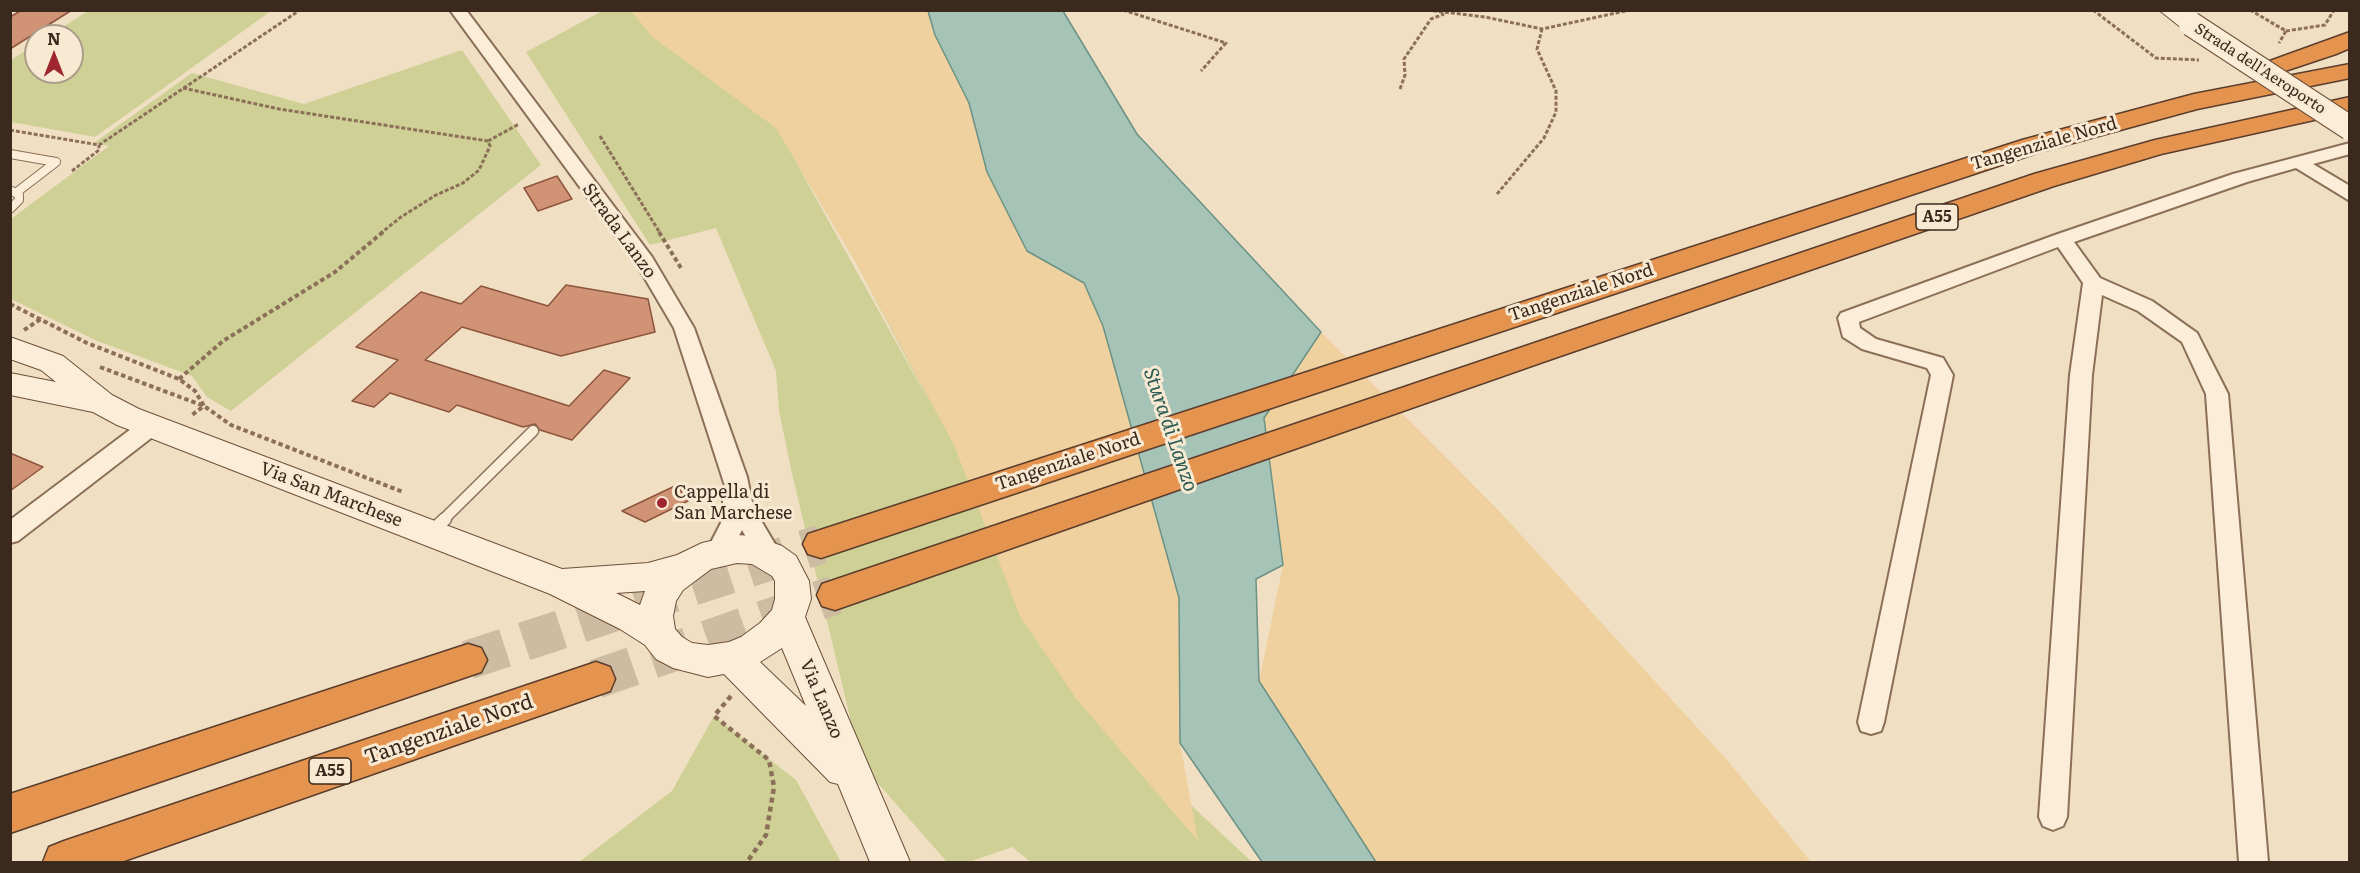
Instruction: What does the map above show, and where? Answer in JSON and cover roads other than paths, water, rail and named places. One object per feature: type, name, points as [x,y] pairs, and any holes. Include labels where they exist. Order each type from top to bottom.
[{"type":"highway","points":[[2194,102],[2261,71],[2328,49],[2349,39]]},
{"type":"highway","name":"Tangenziale Nord","points":[[837,539],[2031,146],[2194,102],[2349,70]]},
{"type":"highway","name":"Tangenziale Nord","points":[[835,595],[2044,180],[2155,148],[2349,104]]},
{"type":"highway","points":[[10,814],[468,660]]},
{"type":"highway","name":"Tangenziale Nord","points":[[64,862],[596,679]]},
{"type":"street","name":"Strada Lanzo","points":[[458,10],[518,90],[534,116],[645,262],[684,328],[735,477],[741,508],[770,556]]},
{"type":"street","name":"Strada dell'Aeroporto","points":[[2170,10],[2196,18],[2349,114]]},
{"type":"street","name":"Strada dell'Aeroporto","points":[[2196,18],[2349,128]]},
{"type":"street","points":[[1871,722],[1942,375],[1935,363],[1869,344],[1850,332],[1848,318],[2062,239],[2240,178],[2349,148]]},
{"type":"street","points":[[2298,162],[2349,195]]},
{"type":"street","points":[[2062,239],[2093,283],[2145,306],[2190,338],[2217,394],[2254,862]]},
{"type":"street","points":[[2053,817],[2081,375],[2093,283]]},
{"type":"street","name":"Via San Marchese","points":[[13,341],[52,363],[101,403]]},
{"type":"street","name":"Via San Marchese","points":[[10,384],[101,403],[160,430],[562,584],[633,618],[658,634]]},
{"type":"street","points":[[10,534],[160,430]]},
{"type":"street","name":"Strada Lanzo","points":[[718,552],[735,519],[735,477]]},
{"type":"street","points":[[737,549],[754,550],[770,556],[784,566],[792,581],[793,599],[787,617],[773,634],[754,648],[740,667],[686,657],[669,648],[658,634],[655,616],[659,598],[670,580],[687,566],[718,552],[737,549]]},
{"type":"street","name":"Via San Marchese","points":[[562,584],[648,577],[687,566]]},
{"type":"street","name":"Via Lanzo","points":[[787,617],[890,862]]},
{"type":"street","name":"Via Lanzo","points":[[740,667],[856,780]]},
{"type":"lane","points":[[10,154],[56,162],[14,192],[19,200],[10,209]]},
{"type":"lane","points":[[430,533],[533,431]]},
{"type":"water","name":"Stura di Lanzo","points":[[928,11],[1063,11],[1137,134],[1321,332],[1264,418],[1283,565],[1256,579],[1259,681],[1376,862],[1262,862],[1180,743],[1179,598],[1103,326],[1084,283],[1027,251],[987,172],[969,103],[935,35]]},
{"type":"tunnel","points":[[468,660],[821,544]]},
{"type":"tunnel","points":[[596,679],[835,595]]},
{"type":"place","name":"Cappella di San Marchese","points":[[662,503]]}]
